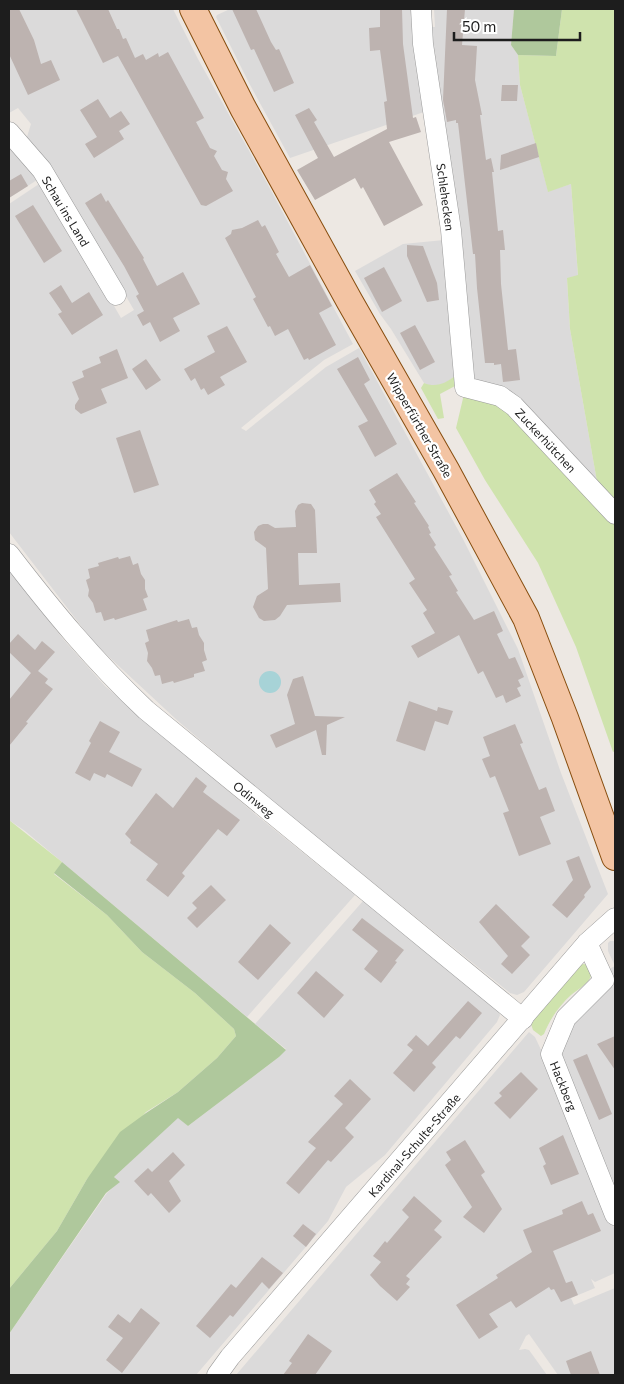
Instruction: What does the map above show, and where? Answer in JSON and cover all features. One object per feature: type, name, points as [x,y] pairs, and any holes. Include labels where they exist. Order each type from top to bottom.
[{"type":"main road","name":"Wipperfürther Straße","points":[[198,10],[243,108],[350,302],[446,470],[526,618],[565,718],[615,856]]},
{"type":"street","name":"Schlehecken","points":[[422,9],[423,44],[451,230],[464,387]]},
{"type":"street","name":"Schau ins Land","points":[[9,132],[42,170],[116,295]]},
{"type":"street","name":"Zuckerhütchen","points":[[464,387],[500,396],[514,406],[615,514]]},
{"type":"street","name":"Odinweg","points":[[9,554],[79,642],[112,678],[146,710],[523,1019]]},
{"type":"street","name":"Kardinal-Schulte-Straße","points":[[217,1375],[230,1357],[587,943],[615,918]]},
{"type":"street","name":"Hackberg","points":[[587,943],[604,980],[566,1018],[551,1054],[615,1215]]},
{"type":"shaded area","points":[[9,9],[173,9],[198,59],[353,344],[324,360],[241,428],[246,431],[326,367],[359,348],[463,539],[518,649],[561,773],[608,894],[524,992],[517,995],[510,993],[279,807],[178,721],[95,644],[9,532],[9,204],[42,182],[121,318],[134,310],[56,176],[26,140],[31,124],[18,108],[9,113]]},
{"type":"shaded area","points":[[230,9],[414,9],[424,112],[290,158],[216,17]]},
{"type":"shaded area","points":[[434,9],[514,9],[511,45],[518,55],[520,85],[548,191],[571,184],[578,276],[567,279],[570,329],[598,487],[474,384],[440,139],[431,27],[435,27]]},
{"type":"shaded area","points":[[9,145],[37,180],[9,198]]},
{"type":"shaded area","points":[[444,240],[455,376],[445,384],[430,386],[424,383],[355,271],[403,244]]},
{"type":"shaded area","points":[[9,569],[63,639],[105,686],[255,814],[355,895],[247,1017],[25,831],[9,820]]},
{"type":"shaded area","points":[[363,901],[496,1008],[500,1015],[497,1022],[385,1155],[346,1187],[328,1221],[196,1375],[9,1375],[9,1334],[107,1193],[119,1182],[114,1177],[178,1117],[188,1126],[279,1057],[286,1049],[255,1024]]},
{"type":"shaded area","points":[[615,941],[615,966],[608,951],[608,943]]},
{"type":"shaded area","points":[[615,966],[615,1190],[563,1062],[562,1052],[565,1035],[611,976],[611,968]]},
{"type":"shaded area","points":[[529,1032],[535,1037],[542,1052],[615,1230],[615,1273],[595,1282],[591,1279],[595,1288],[571,1298],[574,1305],[615,1288],[615,1375],[558,1375],[529,1334],[519,1350],[529,1350],[547,1375],[236,1375]]},
{"type":"green space","points":[[514,9],[562,9],[556,56],[518,55],[511,45]]},
{"type":"green space","points":[[562,9],[615,9],[615,505],[598,487],[570,329],[567,278],[578,275],[571,184],[548,192],[520,85],[518,55],[556,56]]},
{"type":"green space","points":[[455,376],[455,386],[440,394],[444,418],[438,419],[421,388],[424,383],[441,384]]},
{"type":"green space","points":[[465,390],[501,402],[615,520],[615,751],[613,752],[576,647],[538,563],[485,480],[456,428]]},
{"type":"green space","points":[[9,820],[62,862],[54,874],[107,915],[142,952],[195,993],[234,1029],[236,1036],[217,1058],[178,1092],[146,1112],[87,1179],[57,1231],[9,1289]]},
{"type":"green space","points":[[62,862],[286,1050],[188,1126],[178,1118],[114,1177],[120,1182],[106,1193],[9,1334],[9,1289],[57,1231],[87,1179],[120,1132],[178,1092],[217,1058],[236,1036],[234,1029],[195,993],[142,952],[107,915],[54,873]]},
{"type":"green space","points":[[583,964],[590,965],[591,967],[590,979],[563,1004],[541,1036],[533,1030],[531,1024],[578,966]]},
{"type":"water","points":[[270,671],[278,674],[281,682],[278,690],[270,693],[262,690],[259,682],[262,674]]},
{"type":"building","points":[[9,9],[19,9],[34,40],[41,64],[51,60],[60,80],[28,95],[9,54]]},
{"type":"building","points":[[76,9],[108,9],[123,39],[126,38],[135,58],[143,54],[146,60],[158,53],[159,57],[168,52],[204,118],[196,122],[210,148],[217,151],[214,156],[222,170],[228,172],[226,179],[233,191],[206,206],[201,205],[118,56],[103,63]]},
{"type":"building","points":[[232,9],[256,9],[271,42],[276,50],[279,49],[294,83],[274,92],[254,49],[251,50]]},
{"type":"building","points":[[380,9],[402,9],[403,44],[413,118],[416,117],[421,132],[389,142],[423,205],[384,226],[363,187],[361,189],[355,178],[315,200],[297,170],[318,158],[295,115],[309,108],[317,120],[314,122],[334,157],[387,129],[384,102],[387,101],[380,50],[370,51],[369,28],[380,27]]},
{"type":"building","points":[[447,9],[465,9],[462,45],[477,46],[475,80],[482,115],[480,115],[486,160],[491,158],[494,172],[492,172],[498,231],[503,230],[505,250],[500,250],[501,284],[508,350],[516,349],[520,380],[503,382],[501,364],[485,363],[475,254],[473,254],[458,123],[456,123],[456,120],[447,122],[443,100]]},
{"type":"building","points":[[502,85],[518,85],[517,101],[501,101]]},
{"type":"building","points":[[98,99],[110,118],[121,111],[130,124],[119,131],[124,139],[94,158],[85,144],[97,137],[80,110]]},
{"type":"building","points":[[536,143],[539,157],[500,170],[501,155]]},
{"type":"building","points":[[21,174],[28,186],[9,198],[9,181]]},
{"type":"building","points":[[101,193],[106,202],[108,200],[144,258],[157,286],[183,272],[200,304],[173,318],[180,331],[160,342],[150,322],[143,326],[137,315],[144,311],[136,296],[139,294],[85,203]]},
{"type":"building","points":[[33,205],[62,251],[44,263],[15,216]]},
{"type":"building","points":[[258,220],[262,227],[265,225],[279,252],[276,254],[289,277],[310,265],[332,306],[319,313],[336,345],[309,360],[308,358],[304,360],[288,329],[275,336],[270,326],[268,327],[253,299],[256,297],[225,238],[231,234],[232,230],[242,228]]},
{"type":"building","points":[[407,245],[423,246],[437,283],[439,300],[427,302],[407,256]]},
{"type":"building","points":[[384,267],[402,301],[382,312],[364,278]]},
{"type":"building","points":[[61,285],[72,303],[89,292],[103,315],[72,335],[58,314],[62,312],[49,293]]},
{"type":"building","points":[[415,325],[435,362],[420,370],[400,333]]},
{"type":"building","points":[[227,326],[247,362],[220,377],[225,385],[208,395],[204,388],[201,390],[195,378],[191,381],[184,369],[215,352],[207,336]]},
{"type":"building","points":[[117,349],[128,378],[101,389],[107,403],[81,414],[75,409],[79,399],[72,382],[84,377],[82,371],[101,363],[99,357]]},
{"type":"building","points":[[358,357],[370,380],[364,384],[397,444],[375,457],[358,426],[368,421],[337,369]]},
{"type":"building","points":[[146,359],[161,380],[146,390],[132,369]]},
{"type":"building","points":[[140,430],[159,485],[134,493],[116,438]]},
{"type":"building","points":[[397,473],[429,526],[431,533],[429,534],[436,545],[434,547],[452,575],[449,576],[458,591],[456,592],[474,620],[494,611],[503,631],[497,634],[509,659],[515,657],[524,677],[518,680],[521,686],[517,688],[521,696],[506,703],[503,695],[496,698],[483,671],[478,674],[459,635],[418,658],[411,646],[435,633],[423,613],[427,610],[409,583],[415,579],[376,517],[381,514],[374,504],[376,502],[369,490]]},
{"type":"building","points":[[302,503],[311,504],[315,510],[317,553],[298,553],[299,585],[340,583],[341,602],[287,605],[275,620],[264,621],[259,618],[253,607],[257,596],[268,589],[266,548],[255,540],[254,532],[258,526],[263,524],[268,524],[275,528],[296,527],[295,511],[298,505]]},
{"type":"building","points":[[130,556],[133,565],[138,563],[145,580],[145,589],[148,597],[143,599],[147,610],[115,620],[114,618],[104,621],[101,612],[96,613],[93,603],[88,596],[89,590],[86,580],[90,578],[88,569],[99,566],[98,563],[118,557],[119,559]]},
{"type":"building","points":[[189,619],[192,628],[197,627],[204,643],[207,660],[202,662],[205,671],[194,674],[194,677],[174,683],[173,681],[162,684],[160,675],[155,676],[147,661],[148,653],[145,643],[149,641],[146,630],[177,620],[178,622]]},
{"type":"building","points":[[18,634],[35,650],[42,641],[55,652],[38,671],[48,679],[45,683],[53,689],[9,746],[9,700],[31,673],[9,652],[9,644]]},
{"type":"building","points":[[303,676],[315,716],[345,717],[327,725],[326,755],[322,755],[316,730],[276,748],[270,735],[295,724],[287,695],[293,679]]},
{"type":"building","points":[[409,701],[437,711],[438,707],[453,711],[448,725],[435,721],[425,751],[396,741]]},
{"type":"building","points":[[100,721],[120,732],[109,752],[142,769],[132,787],[107,774],[105,778],[94,773],[90,781],[75,773]]},
{"type":"building","points":[[515,724],[523,743],[520,744],[539,790],[546,787],[555,811],[540,817],[551,844],[519,856],[503,813],[509,811],[495,776],[490,778],[482,759],[490,756],[483,737]]},
{"type":"building","points":[[196,777],[207,786],[203,792],[240,820],[227,836],[218,829],[182,873],[185,876],[168,897],[146,880],[158,864],[130,843],[131,840],[125,834],[156,793],[173,808]]},
{"type":"building","points":[[579,856],[591,887],[567,918],[552,905],[573,880],[566,861]]},
{"type":"building","points":[[211,885],[226,900],[197,928],[187,918],[197,908],[192,903]]},
{"type":"building","points":[[496,904],[530,937],[521,946],[530,955],[512,974],[501,964],[508,956],[479,922]]},
{"type":"building","points":[[362,918],[404,950],[381,983],[364,969],[378,951],[352,930]]},
{"type":"building","points":[[270,924],[291,943],[258,980],[238,962]]},
{"type":"building","points":[[316,971],[344,995],[324,1018],[297,993]]},
{"type":"building","points":[[468,1001],[482,1013],[460,1039],[456,1036],[432,1063],[436,1067],[414,1092],[393,1073],[413,1050],[407,1045],[416,1035],[428,1046]]},
{"type":"building","points":[[615,1036],[615,1070],[597,1044]]},
{"type":"building","points":[[587,1054],[612,1114],[599,1120],[573,1060]]},
{"type":"building","points":[[521,1072],[538,1089],[510,1119],[494,1103],[502,1096],[499,1093]]},
{"type":"building","points":[[350,1079],[371,1099],[345,1128],[354,1137],[331,1162],[328,1160],[299,1194],[286,1183],[316,1148],[308,1142],[343,1104],[334,1096]]},
{"type":"building","points":[[563,1135],[579,1174],[551,1185],[543,1166],[546,1164],[539,1148]]},
{"type":"building","points":[[465,1140],[485,1172],[481,1175],[502,1209],[484,1233],[463,1217],[472,1207],[445,1165],[451,1160],[446,1152]]},
{"type":"building","points":[[173,1152],[185,1165],[169,1181],[181,1201],[169,1213],[151,1193],[148,1196],[134,1181],[148,1168],[152,1172]]},
{"type":"building","points":[[414,1196],[442,1221],[434,1230],[442,1237],[406,1276],[410,1279],[406,1284],[410,1287],[397,1301],[370,1275],[381,1262],[373,1256],[409,1217],[402,1210]]},
{"type":"building","points":[[582,1201],[588,1215],[593,1213],[601,1231],[553,1251],[566,1283],[572,1281],[578,1295],[561,1302],[554,1289],[551,1290],[549,1287],[516,1308],[511,1301],[489,1314],[498,1327],[479,1339],[456,1305],[498,1278],[496,1275],[532,1252],[523,1230],[563,1214],[562,1210]]},
{"type":"building","points":[[303,1224],[316,1234],[306,1247],[293,1236]]},
{"type":"building","points":[[262,1257],[283,1273],[269,1289],[262,1282],[233,1317],[230,1315],[210,1338],[196,1326],[231,1284],[236,1288]]},
{"type":"building","points":[[141,1308],[160,1323],[122,1373],[106,1360],[123,1338],[108,1327],[118,1314],[130,1323]]},
{"type":"building","points":[[308,1334],[332,1351],[315,1375],[283,1375],[292,1363],[289,1361]]},
{"type":"building","points":[[591,1351],[600,1375],[571,1375],[566,1361]]}]
